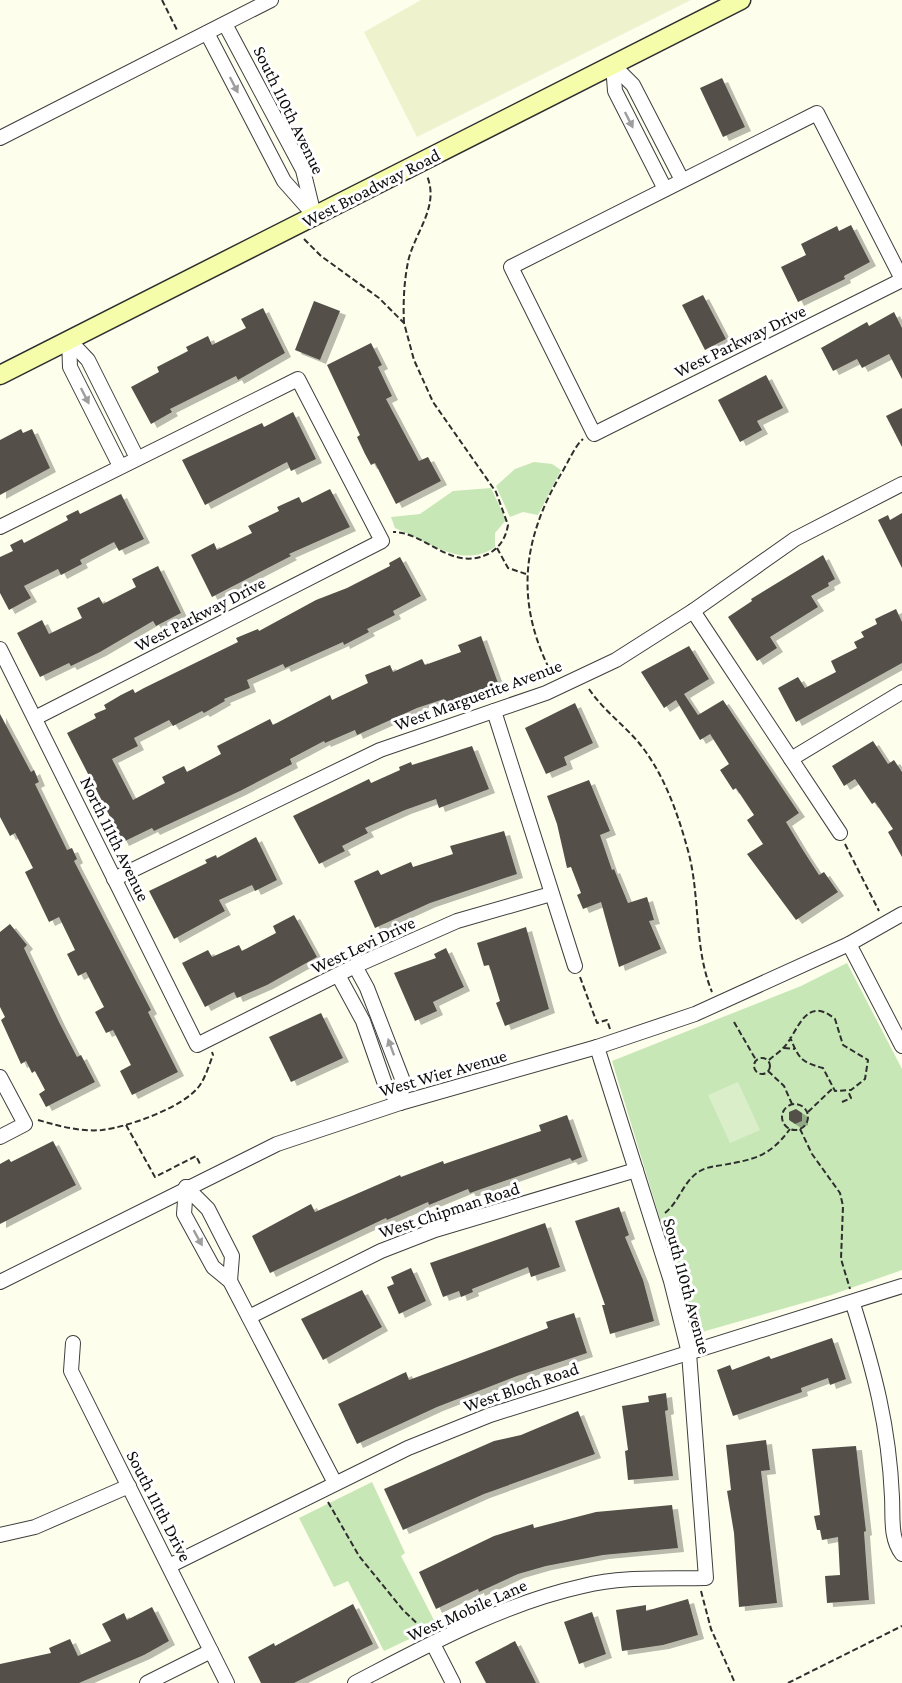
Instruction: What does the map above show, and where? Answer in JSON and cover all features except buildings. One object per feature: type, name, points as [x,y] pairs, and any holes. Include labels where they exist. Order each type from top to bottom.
[{"type":"main road","name":"West Broadway Road","points":[[0,375],[741,0]]},
{"type":"street","points":[[0,138],[271,0]]},
{"type":"street","name":"South 110th Avenue","points":[[225,24],[303,170],[315,216]]},
{"type":"street","name":"South 110th Avenue","points":[[207,33],[284,181],[315,216]]},
{"type":"street","points":[[614,65],[633,85],[682,180]]},
{"type":"street","points":[[614,65],[615,91],[665,189]]},
{"type":"street","points":[[594,434],[511,267],[682,180],[817,113],[902,280]]},
{"type":"street","name":"West Parkway Drive","points":[[594,434],[902,280]]},
{"type":"street","points":[[69,340],[88,360],[137,458]]},
{"type":"street","points":[[69,340],[70,367],[120,466]]},
{"type":"street","points":[[0,527],[298,379],[381,542]]},
{"type":"street","name":"West Marguerite Avenue","points":[[114,879],[380,750],[559,687],[616,660],[693,611],[795,539],[902,484]]},
{"type":"street","name":"West Parkway Drive","points":[[35,718],[381,542]]},
{"type":"street","points":[[693,611],[840,833]]},
{"type":"street","name":"North 111th Avenue","points":[[0,649],[114,879],[202,1043]]},
{"type":"street","points":[[791,759],[902,692]]},
{"type":"street","points":[[494,711],[575,966]]},
{"type":"street","name":"West Levi Drive","points":[[202,1043],[355,966],[457,921],[551,894]]},
{"type":"street","name":"West Wier Avenue","points":[[0,1281],[206,1177],[288,1140],[399,1104],[597,1047],[717,1004],[849,944],[902,914]]},
{"type":"street","points":[[849,944],[902,1046]]},
{"type":"street","points":[[355,966],[367,988],[404,1082],[399,1104]]},
{"type":"street","points":[[338,975],[363,1021],[386,1087],[399,1104]]},
{"type":"street","name":"South 110th Avenue","points":[[597,1047],[651,1219],[689,1353],[706,1578]]},
{"type":"street","points":[[0,1077],[25,1124],[0,1137]]},
{"type":"street","name":"West Chipman Road","points":[[249,1317],[381,1251],[435,1230],[636,1170]]},
{"type":"street","points":[[186,1187],[208,1209],[232,1256],[230,1281]]},
{"type":"street","points":[[186,1187],[184,1214],[213,1267],[230,1281],[335,1483]]},
{"type":"street","name":"West Bloch Road","points":[[169,1566],[408,1448],[490,1415],[853,1304],[902,1286]]},
{"type":"street","points":[[853,1304],[880,1395],[896,1479],[894,1543],[902,1554]]},
{"type":"street","name":"South 111th Drive","points":[[73,1343],[71,1371],[226,1683]]},
{"type":"street","points":[[0,1535],[43,1524],[129,1486]]},
{"type":"street","name":"West Mobile Lane","points":[[355,1683],[500,1612],[584,1585],[619,1581],[706,1578]]},
{"type":"street","points":[[433,1644],[453,1683]]},
{"type":"street","points":[[147,1683],[211,1651]]},
{"type":"path","points":[[162,0],[185,44]]},
{"type":"path","points":[[381,542],[393,531],[410,536],[458,559],[483,556],[497,548],[504,540],[508,525],[503,504],[433,402],[414,360],[404,323],[408,260],[427,213],[431,194],[430,182],[422,162]]},
{"type":"path","points":[[296,226],[307,244],[379,298],[404,323]]},
{"type":"path","points":[[559,687],[541,654],[527,598],[526,574],[535,529],[550,493],[581,440],[594,434]]},
{"type":"path","points":[[497,548],[508,568],[526,574]]},
{"type":"path","points":[[582,676],[598,703],[638,743],[651,760],[668,792],[689,856],[698,903],[704,969],[717,1004]]},
{"type":"path","points":[[840,833],[852,863],[886,923]]},
{"type":"path","points":[[575,966],[597,1023],[607,1020],[609,1026]]},
{"type":"path","points":[[768,1060],[783,1048],[795,1027],[808,1014],[823,1013],[832,1017],[843,1045],[862,1055],[868,1062],[862,1084],[848,1091],[837,1092],[823,1068],[805,1063],[790,1037]]},
{"type":"path","points":[[734,1022],[756,1060],[754,1067],[756,1072],[764,1074],[768,1071]]},
{"type":"path","points":[[25,1124],[35,1119],[58,1126],[101,1130],[126,1125],[173,1105],[192,1094],[201,1084],[213,1055],[202,1043]]},
{"type":"path","points":[[783,1048],[796,1050]]},
{"type":"path","points":[[756,1060],[764,1057],[768,1060]]},
{"type":"path","points":[[768,1060],[768,1071],[784,1086],[792,1104]]},
{"type":"path","points":[[808,1112],[803,1106],[792,1104],[785,1108],[782,1115],[784,1123],[790,1129],[800,1129],[807,1123],[808,1112],[833,1088]]},
{"type":"path","points":[[842,1102],[851,1098],[848,1091]]},
{"type":"path","points":[[126,1125],[155,1177],[196,1156],[206,1177]]},
{"type":"path","points":[[651,1219],[667,1212],[684,1186],[699,1172],[759,1158],[774,1147],[790,1129]]},
{"type":"path","points":[[800,1129],[812,1154],[840,1193],[843,1206],[841,1259],[851,1291],[864,1286],[869,1298]]},
{"type":"path","points":[[319,1491],[359,1556],[403,1610],[428,1634],[411,1642],[416,1652]]},
{"type":"path","points":[[706,1578],[700,1588],[704,1607],[711,1629],[735,1683]]},
{"type":"path","points":[[788,1683],[902,1626]]},
{"type":"green space","points":[[421,0],[691,0],[417,137],[364,32]]},
{"type":"green space","points":[[534,462],[552,464],[561,470],[538,515],[523,512],[510,517],[496,486],[515,469]]},
{"type":"green space","points":[[491,488],[506,520],[495,533],[495,547],[483,553],[470,556],[457,555],[432,546],[395,528],[391,517],[420,514],[453,491]]},
{"type":"green space","points":[[847,963],[902,1069],[902,1270],[831,1295],[695,1334],[612,1061],[801,986]]},
{"type":"green space","points":[[738,1082],[760,1130],[730,1143],[708,1095]]},
{"type":"green space","points":[[372,1482],[405,1553],[401,1556],[437,1626],[384,1651],[348,1581],[334,1587],[299,1518]]}]
